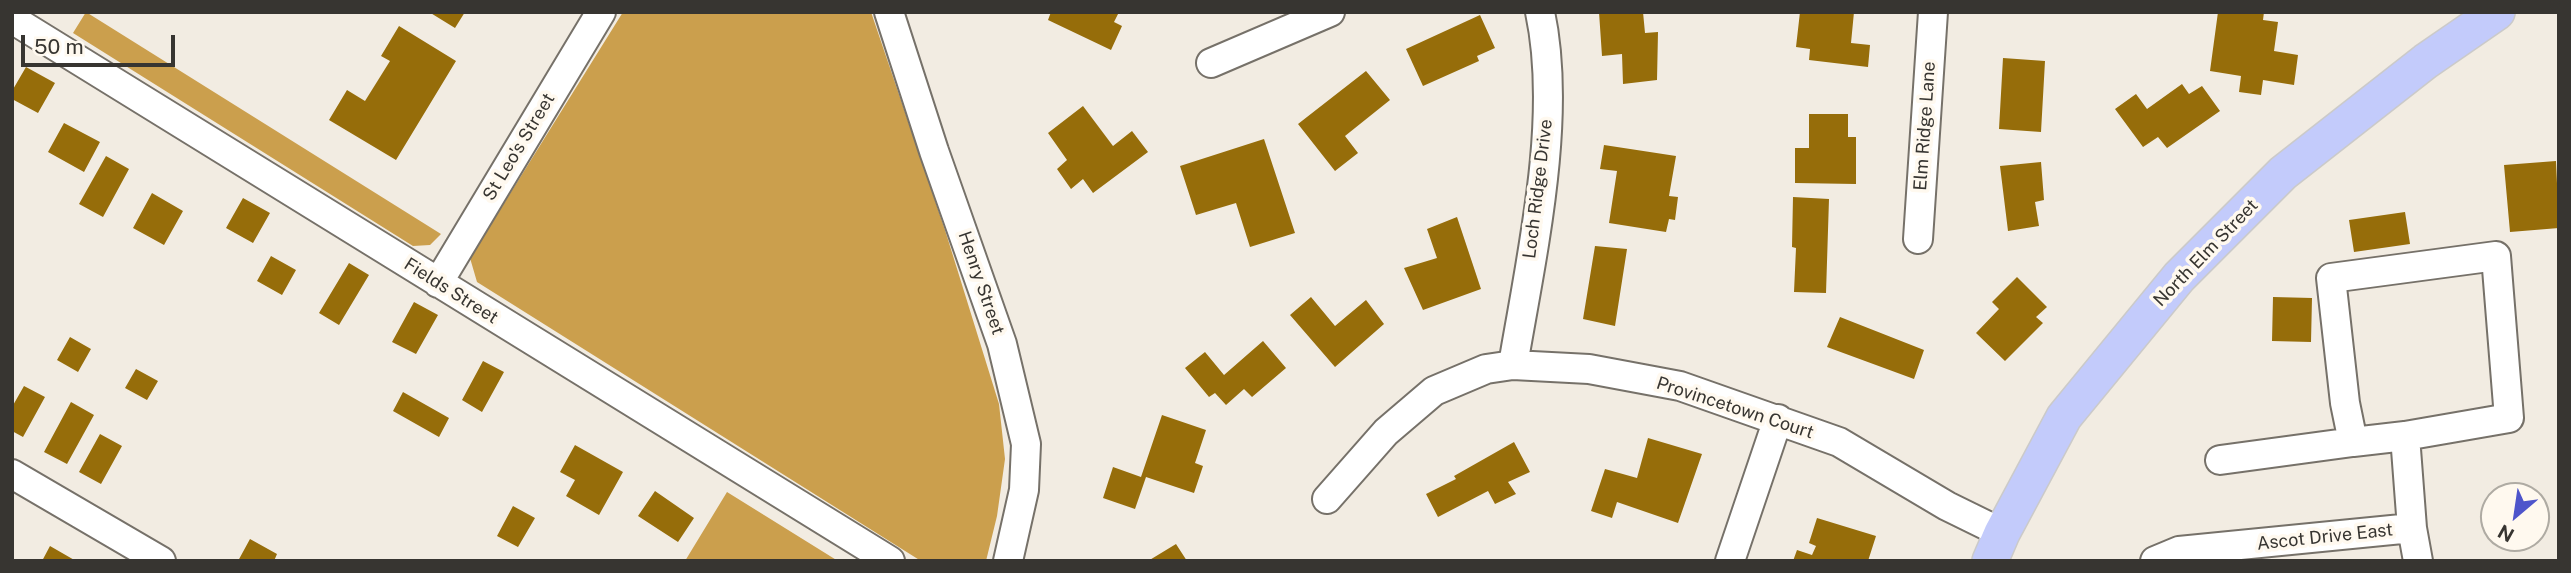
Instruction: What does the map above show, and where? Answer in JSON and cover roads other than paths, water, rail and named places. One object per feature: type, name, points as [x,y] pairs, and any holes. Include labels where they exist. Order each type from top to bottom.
[{"type":"main road","name":"North Elm Street","points":[[1996,547],[2064,417],[2179,277],[2283,173],[2426,61],[2497,12]]},
{"type":"street","name":"St Leo's Street","points":[[438,283],[601,12]]},
{"type":"street","name":"Henry Street","points":[[889,12],[1002,344],[1026,444],[1024,490],[1008,561]]},
{"type":"street","points":[[1211,63],[1331,12]]},
{"type":"street","name":"Loch Ridge Drive","points":[[1513,365],[1541,188],[1549,99],[1540,12]]},
{"type":"street","name":"Elm Ridge Lane","points":[[1918,239],[1933,12]]},
{"type":"street","name":"Fields Street","points":[[12,19],[890,561]]},
{"type":"street","points":[[2220,460],[2405,436],[2509,418],[2496,256],[2331,278],[2345,403],[2353,442]]},
{"type":"street","name":"Provincetown Court","points":[[1327,499],[1386,432],[1434,391],[1486,369],[1513,365],[1589,369],[1668,384],[1778,419],[1839,442],[1947,506],[1996,547]]},
{"type":"street","points":[[1730,561],[1778,419]]},
{"type":"street","points":[[2405,436],[2412,528],[2418,561]]},
{"type":"street","points":[[12,474],[161,561]]},
{"type":"street","name":"Ascot Drive East","points":[[2155,561],[2179,551],[2412,528]]}]
